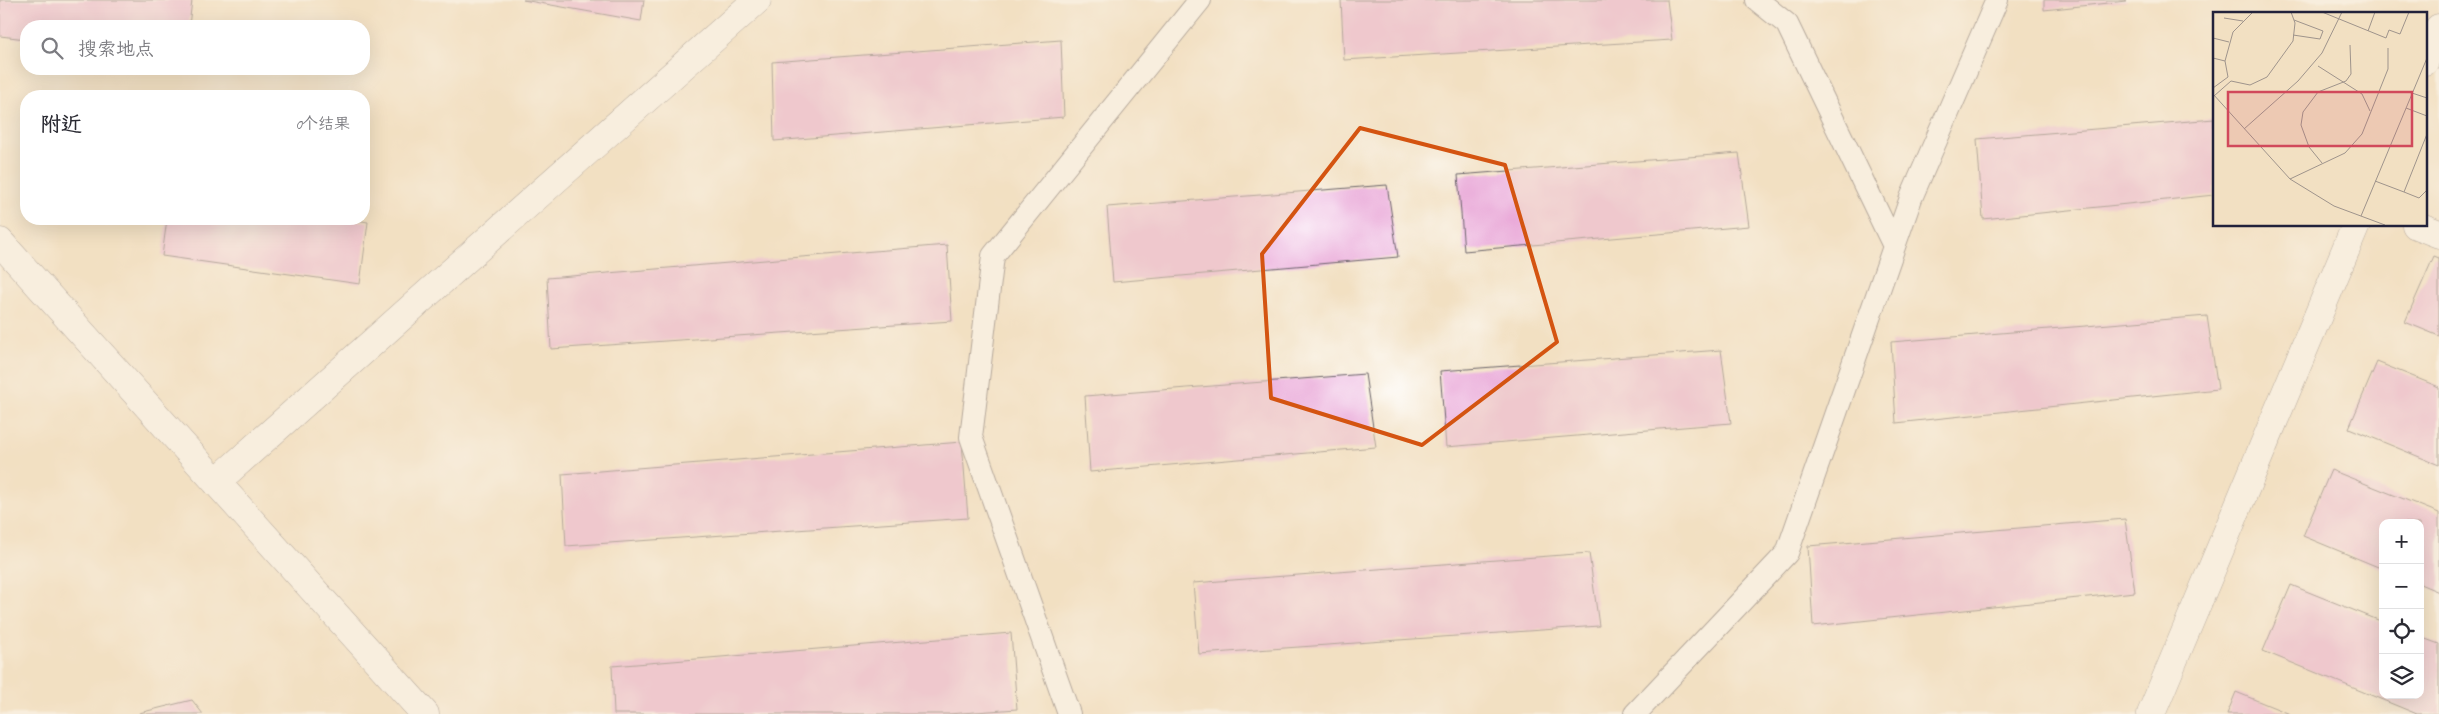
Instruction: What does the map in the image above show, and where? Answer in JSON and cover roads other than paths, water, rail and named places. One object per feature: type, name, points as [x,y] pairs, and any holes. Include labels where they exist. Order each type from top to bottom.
[{"type":"street","points":[[216,482],[757,0]]},
{"type":"street","points":[[2426,58],[2439,28]]},
{"type":"street","points":[[2152,714],[2356,226]]},
{"type":"street","points":[[2419,226],[2439,234]]},
{"type":"street","points":[[0,242],[425,714]]},
{"type":"lane","points":[[1068,714],[971,437],[993,256],[1200,0]]},
{"type":"lane","points":[[1757,0],[1787,24],[1894,246]]},
{"type":"lane","points":[[1635,714],[1787,553],[1910,198],[1997,0]]}]
